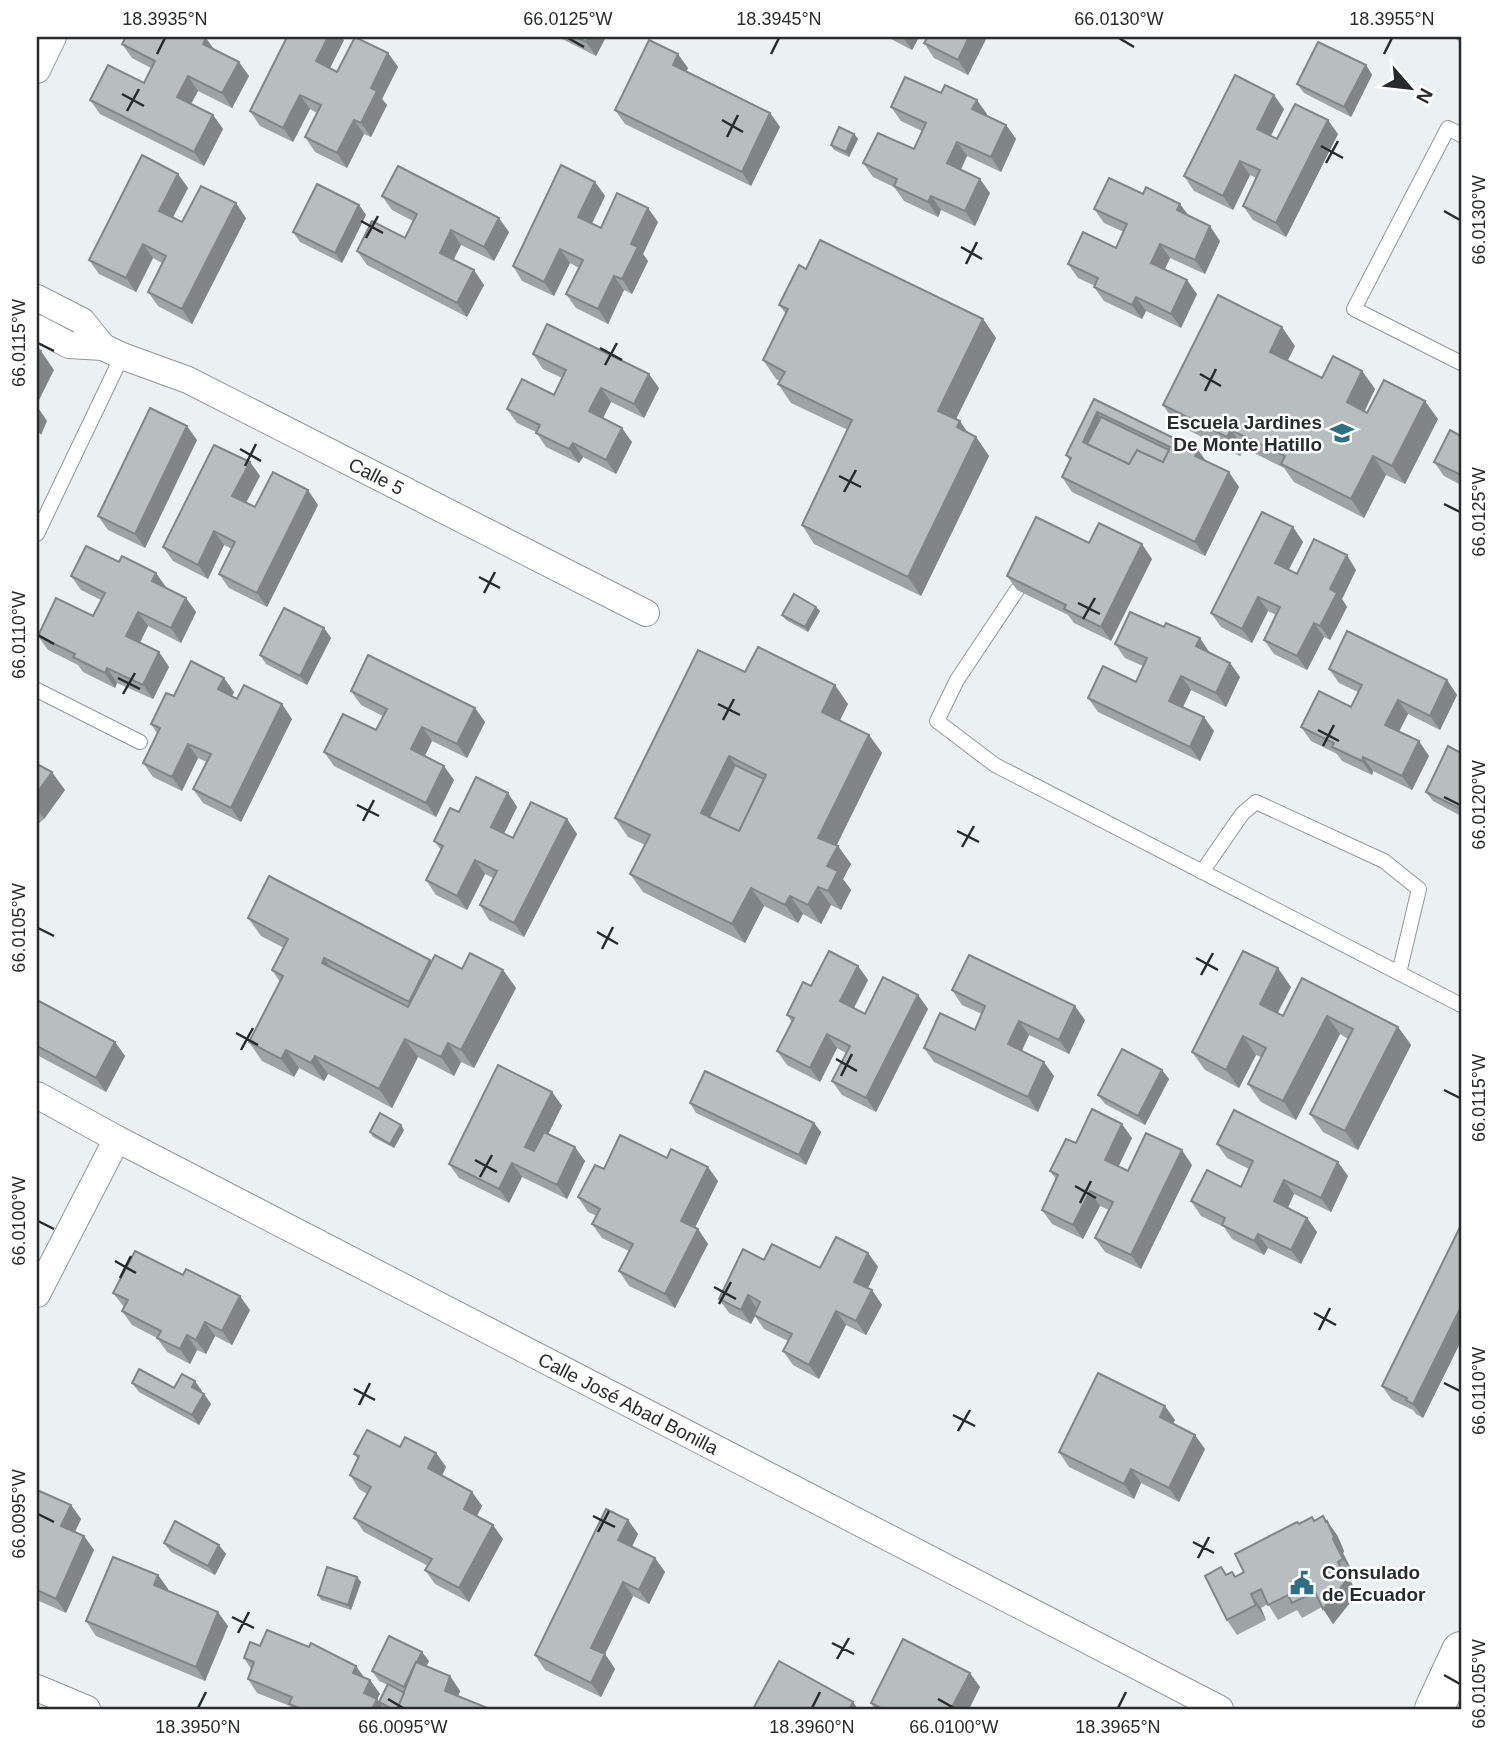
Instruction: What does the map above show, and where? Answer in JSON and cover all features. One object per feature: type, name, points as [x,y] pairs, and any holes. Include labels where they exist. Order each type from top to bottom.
[{"type":"highway","points":[[1434,1709],[1461,1651]]},
{"type":"street","points":[[37,70],[53,37]]},
{"type":"street","points":[[37,298],[82,321],[113,352]]},
{"type":"street","name":"Calle 5","points":[[37,328],[69,345],[113,352],[188,380],[646,613]]},
{"type":"street","name":"Calle José Abad Bonilla","points":[[37,1095],[117,1139],[1220,1709]]},
{"type":"street","points":[[37,1294],[117,1139]]},
{"type":"street","points":[[37,1688],[87,1709]]},
{"type":"lane","points":[[1461,135],[1448,128],[1353,309],[1461,363]]},
{"type":"lane","points":[[37,534],[113,352]]},
{"type":"lane","points":[[1017,590],[957,680],[937,721],[995,765],[1461,1005]]},
{"type":"lane","points":[[37,690],[140,742]]},
{"type":"lane","points":[[1202,872],[1242,814],[1256,802],[1384,861],[1419,889],[1399,973]]},
{"type":"building","points":[[126,37],[204,37],[206,38],[203,44],[239,62],[222,93],[188,76],[177,97],[213,115],[194,152],[90,100],[108,65],[144,83],[155,61],[122,44]]},
{"type":"building","points":[[287,37],[328,37],[316,61],[337,72],[355,37],[388,53],[371,88],[377,91],[361,123],[354,120],[337,153],[305,137],[321,105],[300,95],[283,128],[250,111]]},
{"type":"building","points":[[576,37],[589,37],[586,42]]},
{"type":"building","points":[[928,37],[969,37],[958,60],[924,43]]},
{"type":"building","points":[[649,40],[678,54],[673,65],[770,113],[742,172],[615,110]]},
{"type":"building","points":[[1318,42],[1366,65],[1344,107],[1297,84]]},
{"type":"building","points":[[1235,75],[1274,95],[1257,129],[1277,139],[1295,104],[1328,120],[1276,223],[1243,206],[1260,170],[1240,161],[1223,196],[1184,176]]},
{"type":"building","points":[[905,77],[941,93],[945,85],[977,100],[972,109],[1006,125],[991,157],[957,142],[947,163],[980,179],[965,211],[931,196],[928,202],[894,186],[897,179],[863,163],[878,133],[914,149],[926,123],[891,107]]},
{"type":"building","points":[[839,127],[854,134],[846,152],[831,145]]},
{"type":"building","points":[[142,155],[178,174],[159,211],[182,222],[201,186],[236,203],[182,309],[148,292],[166,256],[143,244],[126,278],[89,260]]},
{"type":"building","points":[[561,165],[595,182],[578,217],[601,228],[617,193],[648,208],[631,244],[638,247],[622,279],[614,276],[598,309],[566,294],[583,260],[560,249],[544,282],[513,266]]},
{"type":"building","points":[[398,166],[499,218],[484,247],[451,230],[440,253],[474,270],[457,303],[357,251],[372,221],[405,238],[417,214],[382,196]]},
{"type":"building","points":[[1109,178],[1143,194],[1146,187],[1180,204],[1177,210],[1210,226],[1195,260],[1160,244],[1151,263],[1187,280],[1171,314],[1136,297],[1132,305],[1094,287],[1098,278],[1068,264],[1083,232],[1116,248],[1127,224],[1094,209]]},
{"type":"building","points":[[317,184],[359,205],[335,253],[293,232]]},
{"type":"building","points":[[820,240],[983,319],[938,411],[960,421],[957,427],[976,437],[908,577],[802,525],[852,420],[778,384],[785,372],[763,360],[788,309],[779,305],[799,265],[806,269]]},
{"type":"building","points":[[1218,295],[1282,327],[1270,352],[1322,378],[1333,356],[1362,371],[1347,402],[1367,413],[1384,380],[1425,401],[1392,466],[1373,456],[1351,499],[1281,464],[1285,456],[1231,430],[1227,437],[1163,405]]},
{"type":"building","points":[[547,324],[649,374],[634,404],[601,388],[589,411],[622,428],[606,460],[573,443],[569,449],[536,433],[540,425],[507,409],[522,379],[554,395],[566,370],[533,354]]},
{"type":"building","points":[[1094,399],[1198,450],[1195,456],[1229,472],[1195,542],[1062,477],[1071,458],[1066,455]],"holes":[[[1097,412],[1170,447],[1163,462],[1137,450],[1129,464],[1083,442]]]},
{"type":"building","points":[[150,408],[187,426],[135,534],[98,516]]},
{"type":"building","points":[[1101,417],[1169,450],[1163,462],[1137,450],[1129,464],[1087,444]]},
{"type":"building","points":[[1450,430],[1461,436],[1461,475],[1434,462]]},
{"type":"building","points":[[214,445],[250,462],[232,496],[255,507],[273,472],[308,490],[257,593],[219,574],[235,542],[214,531],[198,565],[163,547]]},
{"type":"building","points":[[1262,512],[1293,527],[1275,563],[1297,574],[1314,539],[1347,555],[1330,589],[1337,593],[1320,626],[1314,623],[1297,656],[1264,640],[1280,607],[1258,597],[1242,629],[1211,613]]},
{"type":"building","points":[[1036,517],[1089,543],[1099,523],[1142,544],[1101,627],[1064,609],[1066,605],[1007,576]]},
{"type":"building","points":[[86,546],[119,562],[122,556],[156,573],[152,581],[186,598],[171,628],[138,612],[126,636],[159,652],[143,685],[107,668],[105,673],[73,657],[75,654],[38,636],[56,598],[93,616],[105,593],[71,576]]},
{"type":"building","points":[[794,594],[816,607],[805,627],[782,615]]},
{"type":"building","points":[[284,608],[324,628],[300,676],[260,655]]},
{"type":"building","points":[[1130,612],[1164,627],[1166,623],[1200,638],[1196,646],[1230,663],[1216,693],[1181,676],[1169,701],[1204,717],[1190,747],[1088,698],[1103,666],[1136,682],[1147,658],[1115,644]]},
{"type":"building","points":[[1347,631],[1447,680],[1430,716],[1398,700],[1385,725],[1419,741],[1402,776],[1363,757],[1362,761],[1332,747],[1334,743],[1301,727],[1319,691],[1351,707],[1362,685],[1329,669]]},
{"type":"building","points":[[758,647],[835,685],[822,712],[869,735],[818,838],[838,846],[827,866],[838,871],[828,891],[818,887],[808,905],[790,896],[785,905],[751,888],[732,924],[630,874],[650,835],[615,818],[698,650],[745,672]],"holes":[[[729,756],[766,775],[739,831],[701,813]]]},
{"type":"building","points":[[368,655],[475,708],[457,744],[422,727],[411,749],[444,766],[426,803],[324,752],[343,714],[376,730],[387,709],[351,691]]},
{"type":"building","points":[[191,661],[224,678],[218,689],[237,699],[244,685],[282,704],[231,808],[193,789],[211,754],[188,744],[172,777],[143,763],[160,728],[151,724],[166,693],[174,696]]},
{"type":"building","points":[[1448,746],[1461,753],[1461,809],[1426,792]]},
{"type":"building","points":[[37,764],[52,772],[37,793]]},
{"type":"building","points":[[735,765],[764,779],[739,831],[709,817]]},
{"type":"building","points":[[476,777],[508,793],[491,827],[513,838],[531,802],[567,819],[514,923],[480,905],[497,871],[475,860],[457,896],[426,880],[443,846],[434,841],[450,808],[459,812]]},
{"type":"building","points":[[269,876],[430,960],[409,1002],[324,958],[322,963],[408,1007],[435,955],[462,969],[470,953],[503,970],[461,1050],[448,1043],[441,1057],[405,1039],[379,1089],[315,1056],[311,1063],[286,1050],[281,1059],[249,1042],[283,976],[272,970],[288,939],[248,918]]},
{"type":"building","points":[[829,951],[858,966],[840,1001],[865,1014],[883,977],[918,995],[866,1098],[832,1081],[850,1046],[827,1034],[810,1068],[777,1051],[794,1018],[787,1015],[803,982],[811,986]]},
{"type":"building","points":[[1243,951],[1278,968],[1260,1004],[1283,1016],[1302,978],[1398,1027],[1345,1131],[1310,1114],[1353,1029],[1327,1016],[1283,1101],[1248,1084],[1266,1048],[1243,1036],[1226,1070],[1192,1052]]},
{"type":"building","points":[[969,955],[1075,1006],[1059,1040],[1019,1021],[1008,1044],[1044,1062],[1028,1097],[924,1048],[940,1013],[975,1030],[985,1006],[952,990]]},
{"type":"building","points":[[37,1000],[115,1042],[96,1078],[37,1046]]},
{"type":"building","points":[[1122,1049],[1162,1070],[1138,1116],[1098,1095]]},
{"type":"building","points":[[498,1065],[552,1092],[525,1147],[534,1151],[544,1132],[575,1147],[557,1185],[512,1163],[499,1189],[449,1164]]},
{"type":"building","points":[[705,1071],[814,1123],[799,1155],[690,1103]]},
{"type":"building","points":[[1092,1109],[1122,1124],[1105,1160],[1128,1171],[1146,1133],[1182,1150],[1131,1255],[1095,1238],[1113,1202],[1090,1191],[1073,1225],[1042,1210],[1058,1175],[1050,1171],[1066,1139],[1076,1143]]},
{"type":"building","points":[[1234,1110],[1338,1162],[1321,1198],[1284,1180],[1274,1201],[1307,1218],[1291,1250],[1258,1234],[1254,1241],[1222,1225],[1225,1218],[1191,1201],[1207,1170],[1241,1187],[1253,1161],[1217,1144]]},
{"type":"building","points":[[380,1113],[401,1125],[390,1144],[370,1132]]},
{"type":"building","points":[[620,1135],[667,1158],[671,1149],[708,1167],[681,1221],[698,1229],[665,1294],[619,1271],[633,1244],[592,1224],[600,1209],[578,1197],[595,1165],[604,1169]]},
{"type":"building","points":[[1461,1225],[1461,1307],[1413,1404],[1406,1400],[1407,1398],[1382,1386]]},
{"type":"building","points":[[836,1237],[868,1253],[854,1282],[872,1290],[856,1321],[836,1311],[809,1365],[783,1351],[792,1334],[754,1315],[760,1302],[748,1295],[741,1310],[719,1299],[743,1249],[764,1260],[772,1244],[820,1268]]},
{"type":"building","points":[[135,1251],[183,1275],[186,1269],[240,1296],[222,1331],[205,1322],[196,1340],[187,1335],[180,1349],[157,1338],[161,1331],[122,1311],[128,1300],[113,1293]]},
{"type":"building","points":[[139,1369],[174,1388],[182,1374],[195,1381],[192,1387],[204,1394],[192,1415],[132,1383]]},
{"type":"building","points":[[1098,1373],[1165,1406],[1160,1417],[1195,1435],[1169,1488],[1131,1469],[1124,1484],[1059,1452]]},
{"type":"building","points":[[367,1430],[400,1447],[405,1437],[436,1453],[428,1468],[472,1492],[464,1509],[493,1525],[459,1588],[425,1570],[432,1559],[354,1518],[371,1487],[350,1475],[359,1456],[354,1454]]},
{"type":"building","points":[[37,1490],[71,1505],[61,1526],[84,1536],[56,1599],[37,1590]]},
{"type":"building","points":[[606,1509],[628,1520],[618,1540],[655,1558],[639,1590],[623,1582],[591,1648],[605,1654],[591,1683],[535,1655]]},
{"type":"building","name":"Consulado de Ecuador","points":[[1323,1516],[1343,1559],[1338,1562],[1347,1580],[1323,1609],[1315,1592],[1292,1603],[1288,1595],[1268,1605],[1261,1589],[1251,1594],[1256,1605],[1227,1620],[1205,1576],[1221,1567],[1226,1575],[1232,1572],[1235,1577],[1244,1572],[1235,1554],[1297,1522],[1299,1524],[1312,1517],[1314,1521]]},
{"type":"building","points":[[175,1521],[219,1545],[208,1566],[164,1543]]},
{"type":"building","points":[[113,1557],[158,1575],[154,1585],[218,1612],[196,1667],[86,1621]]},
{"type":"building","points":[[327,1567],[357,1577],[348,1605],[318,1595]]},
{"type":"building","points":[[267,1630],[309,1647],[311,1643],[356,1666],[353,1673],[370,1680],[364,1693],[377,1699],[372,1709],[302,1709],[289,1704],[292,1697],[248,1679],[254,1662],[244,1658],[250,1642],[260,1646]]},
{"type":"building","points":[[389,1636],[422,1652],[404,1687],[372,1671]]},
{"type":"building","points":[[903,1639],[970,1673],[951,1709],[883,1709],[871,1703]]},
{"type":"building","points":[[779,1661],[853,1702],[849,1709],[753,1709]]},
{"type":"building","points":[[416,1662],[450,1676],[445,1691],[490,1709],[397,1709]]},
{"type":"building","points":[[388,1684],[404,1693],[397,1709],[379,1702]]},
{"type":"place","name":"Escuela Jardines De Monte Hatillo","points":[[1342,433]]},
{"type":"place","name":"Consulado de Ecuador","points":[[1302,1583]]}]
